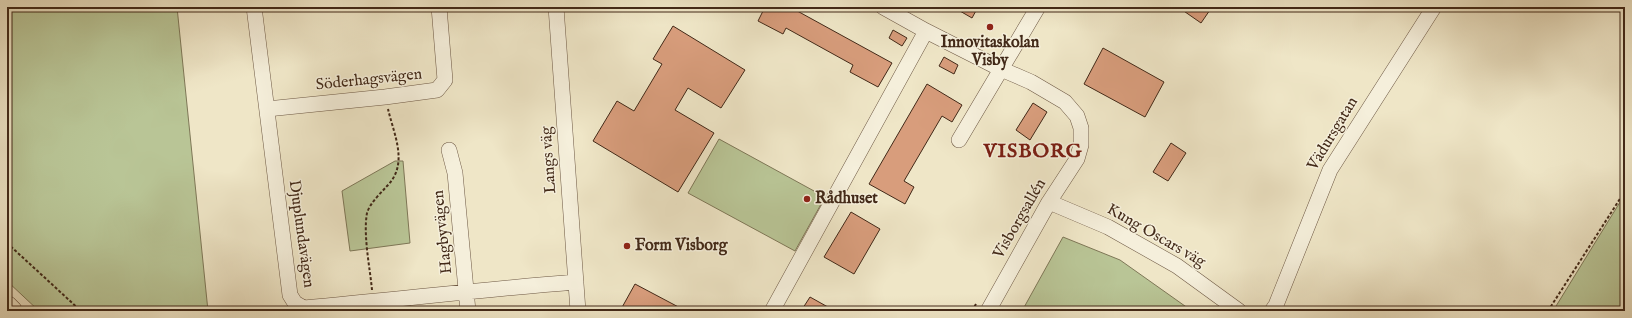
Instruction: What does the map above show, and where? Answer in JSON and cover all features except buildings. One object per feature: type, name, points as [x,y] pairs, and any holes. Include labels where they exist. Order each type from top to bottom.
[{"type":"main road","points":[[7,305],[13,311]]},
{"type":"street","name":"Djuplundavägen","points":[[254,7],[290,295],[295,303],[304,308],[576,282]]},
{"type":"street","name":"Söderhagsvägen","points":[[267,109],[437,90],[445,80],[439,7]]},
{"type":"street","name":"Langs väg","points":[[556,7],[578,311]]},
{"type":"street","name":"Visborgsallén","points":[[883,7],[926,31],[1001,69],[1031,82],[1065,102],[1077,116],[1082,128],[1081,145],[1077,159],[1049,202],[988,311]]},
{"type":"street","points":[[959,140],[1038,7]]},
{"type":"street","name":"Vädursgatan","points":[[1272,311],[1276,305],[1330,170],[1434,7]]},
{"type":"street","points":[[772,311],[926,31]]},
{"type":"street","name":"Hagbyvägen","points":[[449,150],[455,173],[468,311]]},
{"type":"street","name":"Kung Oscars väg","points":[[1049,202],[1108,227],[1177,266],[1239,311]]},
{"type":"path","points":[[374,302],[366,229],[368,212],[372,203],[392,181],[398,170],[399,155],[385,97]]},
{"type":"path","points":[[1548,311],[1625,191]]},
{"type":"path","points":[[7,243],[81,311]]},
{"type":"green space","points":[[7,7],[177,7],[208,311],[39,311],[7,281]]},
{"type":"green space","points":[[719,139],[825,197],[795,251],[688,193]]},
{"type":"green space","points":[[395,161],[403,161],[410,243],[350,251],[342,191]]},
{"type":"green space","points":[[1625,194],[1625,311],[1553,311]]},
{"type":"green space","points":[[1063,237],[1120,260],[1192,311],[1022,311]]},
{"type":"green space","points":[[410,305],[411,311],[343,311]]},
{"type":"place","name":"Innovitaskolan Visby","points":[[990,27]]},
{"type":"place","name":"Rådhuset","points":[[807,199]]},
{"type":"place","name":"Form Visborg","points":[[627,246]]},
{"type":"district","name":"VISBORG","points":[[1033,151]]}]
